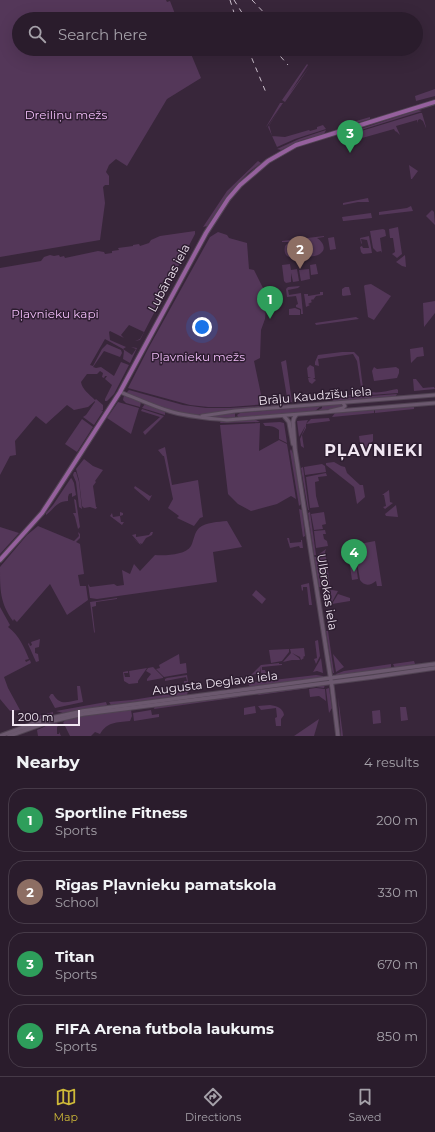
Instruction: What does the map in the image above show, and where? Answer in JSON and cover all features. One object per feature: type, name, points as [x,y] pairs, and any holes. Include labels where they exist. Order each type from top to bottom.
[{"type":"main road","name":"Lubānas iela","points":[[0,560],[50,501],[120,392],[203,237],[228,199],[250,175],[274,157],[301,144],[435,102]]},
{"type":"main road","name":"Ulbrokas iela","points":[[295,450],[293,422],[296,415]]},
{"type":"main road","name":"Ulbrokas iela","points":[[284,416],[289,422],[295,450],[331,680],[338,736]]},
{"type":"main road","name":"Augusta Deglava iela","points":[[331,680],[435,664]]},
{"type":"main road","name":"Augusta Deglava iela","points":[[0,736],[44,720],[87,712],[435,668]]},
{"type":"main road","name":"Augusta Deglava iela","points":[[8,736],[48,722],[87,712]]},
{"type":"street","name":"Brāļu Kaudzīšu iela","points":[[120,392],[167,411],[196,417],[227,420],[435,403]]},
{"type":"street","name":"Brāļu Kaudzīšu iela","points":[[196,417],[241,411],[435,394]]},
{"type":"street","points":[[323,413],[343,409],[345,406],[343,403]]},
{"type":"street","points":[[240,420],[236,415],[241,411]]},
{"type":"green space","name":"Dreiliņu mežs","points":[[0,0],[170,1],[174,12],[12,12],[12,56],[192,56],[201,78],[167,99],[127,166],[116,159],[109,165],[106,172],[109,176],[109,185],[105,185],[103,187],[105,203],[100,240],[0,257]]},
{"type":"green space","points":[[307,64],[308,65],[290,93],[310,66],[285,102],[282,100]]},
{"type":"green space","points":[[435,89],[435,96],[416,101],[415,96]]},
{"type":"green space","points":[[280,103],[283,103],[266,127]]},
{"type":"green space","points":[[418,110],[422,111],[345,135],[345,134]]},
{"type":"green space","points":[[422,113],[426,128],[423,121],[420,119],[417,123],[417,120],[396,126],[400,135],[394,129],[355,140],[356,143],[353,146],[352,140],[345,142],[345,136]]},
{"type":"green space","points":[[370,117],[370,119],[340,128],[339,126]]},
{"type":"green space","points":[[323,125],[326,129],[295,139],[277,147],[272,136],[285,137],[317,129],[317,127]]},
{"type":"green space","points":[[326,130],[324,134],[302,140],[281,150],[277,149],[299,139]]},
{"type":"green space","points":[[258,161],[261,163],[248,173],[230,192],[207,226],[203,227],[227,191]]},
{"type":"green space","points":[[409,165],[418,171],[412,179],[411,179]]},
{"type":"green space","points":[[368,198],[369,202],[358,202],[343,205],[343,203]]},
{"type":"green space","points":[[411,206],[413,211],[379,215],[379,212],[407,208]]},
{"type":"green space","points":[[432,210],[434,212],[435,225],[426,216]]},
{"type":"green space","points":[[371,213],[372,218],[343,221],[342,217]]},
{"type":"green space","points":[[398,227],[402,254],[397,258],[392,254],[395,252],[393,238],[390,238],[389,229]]},
{"type":"green space","points":[[385,230],[386,236],[380,238],[382,253],[381,251],[377,252],[373,248],[370,231]]},
{"type":"green space","name":"Pļavnieku kapi","points":[[195,231],[195,234],[140,340],[135,341],[140,339],[144,332],[129,325],[121,335],[124,338],[110,331],[109,332],[110,340],[126,347],[123,349],[105,339],[90,365],[93,366],[102,349],[107,344],[121,350],[122,353],[120,357],[104,351],[93,367],[101,367],[114,376],[121,362],[129,365],[114,394],[107,401],[105,401],[105,399],[112,385],[105,379],[107,376],[104,378],[102,377],[103,373],[100,371],[97,374],[87,374],[81,382],[86,391],[95,400],[96,399],[103,405],[103,410],[101,410],[103,411],[94,425],[83,417],[95,401],[88,407],[74,410],[67,405],[46,424],[36,416],[15,441],[16,455],[10,456],[0,475],[0,268],[41,261],[44,257],[50,255],[59,255],[60,257],[64,256],[65,258],[98,251],[104,252],[105,254],[112,253],[112,251],[119,250],[118,248],[139,244],[140,246],[149,243],[151,240],[160,236]]},
{"type":"green space","name":"Pļavnieku mežs","points":[[218,232],[227,235],[229,238],[247,243],[249,269],[254,270],[267,296],[265,319],[261,330],[260,358],[254,361],[263,404],[273,403],[272,398],[274,398],[274,402],[283,401],[286,399],[287,397],[281,362],[286,360],[292,402],[230,407],[208,407],[190,405],[128,388],[210,237]]},
{"type":"green space","points":[[324,236],[317,238],[321,241],[324,247],[323,251],[318,255],[313,256],[290,258],[285,251],[285,246],[289,242],[282,242],[282,241]]},
{"type":"green space","points":[[369,236],[372,253],[363,254],[360,247],[362,246],[363,248],[369,248],[367,240],[361,239],[362,244],[360,238]]},
{"type":"green space","points":[[334,237],[336,249],[330,250],[328,238]]},
{"type":"green space","points":[[405,255],[406,267],[396,262]]},
{"type":"green space","points":[[290,264],[291,270],[297,269],[299,281],[293,282],[291,273],[291,282],[286,283],[284,281],[282,265]]},
{"type":"green space","points":[[316,264],[318,274],[311,275],[310,265]]},
{"type":"green space","points":[[309,269],[310,279],[301,281],[299,270]]},
{"type":"green space","points":[[371,284],[391,296],[374,320],[368,317],[364,286]]},
{"type":"green space","points":[[300,286],[298,288],[288,290],[289,295],[301,293],[303,314],[301,314],[301,309],[296,307],[298,304],[296,296],[287,297],[286,289],[288,287]]},
{"type":"green space","points":[[349,287],[351,295],[342,295],[342,289]]},
{"type":"green space","points":[[320,292],[323,292],[323,295],[316,296],[313,300],[312,299],[312,302],[308,304],[310,305],[306,307],[304,294],[308,294],[308,296],[320,294]]},
{"type":"green space","points":[[435,301],[435,313],[424,327],[423,303]]},
{"type":"green space","points":[[295,308],[300,310],[300,315],[289,315],[289,309]]},
{"type":"green space","points":[[356,317],[359,319],[316,325],[315,323]]},
{"type":"green space","points":[[131,347],[137,348],[130,363],[123,359],[123,349],[132,355],[136,349]]},
{"type":"green space","points":[[423,347],[424,356],[417,357],[411,363],[410,349]]},
{"type":"green space","points":[[354,352],[359,357],[363,388],[371,392],[384,392],[397,389],[398,393],[330,398],[362,394],[357,361],[353,354],[318,359],[319,366],[315,365],[318,355]]},
{"type":"green space","points":[[310,365],[314,367],[315,378],[313,378],[316,380],[312,384],[309,382],[308,378],[311,377],[308,377],[307,368]]},
{"type":"green space","points":[[374,367],[377,369],[396,367],[399,369],[399,373],[397,378],[374,381],[372,371]]},
{"type":"green space","points":[[413,379],[416,379],[423,388],[434,387],[435,389],[414,391]]},
{"type":"green space","points":[[129,390],[183,405],[206,408],[293,404],[290,406],[196,415],[175,412],[163,408],[126,393]]},
{"type":"green space","points":[[397,394],[395,397],[335,402],[331,399]]},
{"type":"green space","points":[[124,395],[141,402],[140,407],[126,403],[123,400]]},
{"type":"green space","points":[[118,402],[139,408],[131,434],[107,418]]},
{"type":"green space","points":[[145,404],[165,412],[165,415],[142,408]]},
{"type":"green space","points":[[340,404],[343,406],[342,408],[317,411],[322,408],[322,406]]},
{"type":"green space","points":[[321,406],[315,412],[239,418],[237,415],[240,413]]},
{"type":"green space","points":[[414,406],[414,409],[375,413],[375,410]]},
{"type":"green space","points":[[142,409],[164,416],[145,435],[143,432],[160,417],[141,411]]},
{"type":"green space","points":[[374,410],[374,413],[332,417],[335,413]]},
{"type":"green space","points":[[235,413],[235,418],[203,417]]},
{"type":"green space","points":[[329,418],[330,421],[306,424],[311,419]]},
{"type":"green space","points":[[82,419],[93,427],[77,452],[65,444]]},
{"type":"green space","points":[[256,420],[260,422],[220,423],[221,421]]},
{"type":"green space","points":[[308,420],[299,437],[297,421]]},
{"type":"green space","points":[[260,423],[259,451],[279,440],[287,444],[296,499],[291,496],[277,504],[251,511],[238,504],[228,494],[220,425]]},
{"type":"green space","points":[[263,423],[284,423],[287,443],[279,439],[279,430],[272,426],[265,426]]},
{"type":"green space","points":[[306,425],[302,435],[304,448],[301,446],[300,439]]},
{"type":"green space","points":[[373,434],[373,441],[365,449],[360,445],[359,436]]},
{"type":"green space","points":[[165,447],[172,485],[198,480],[203,517],[200,518],[194,526],[177,518],[179,516],[168,508],[173,499],[164,456],[158,450]]},
{"type":"green space","points":[[291,449],[294,456],[301,504],[299,506],[290,451]]},
{"type":"green space","points":[[84,459],[93,466],[103,470],[93,486],[97,507],[96,509],[90,507],[84,508],[82,506],[79,480],[76,469]]},
{"type":"green space","points":[[334,462],[345,467],[347,473],[360,485],[363,485],[365,497],[357,504],[354,487],[326,465],[326,463]]},
{"type":"green space","points":[[322,464],[325,466],[326,472],[305,475],[304,467]]},
{"type":"green space","points":[[303,467],[309,510],[301,468]]},
{"type":"green space","points":[[74,472],[76,472],[79,482],[82,509],[79,507],[76,482],[73,475]]},
{"type":"green space","points":[[326,473],[327,476],[318,477],[319,481],[315,482],[316,496],[319,507],[310,508],[306,477]]},
{"type":"green space","points":[[71,478],[76,495],[72,497],[72,493],[69,494],[68,501],[61,502],[46,515]]},
{"type":"green space","points":[[135,486],[150,496],[152,495],[149,501],[134,488]]},
{"type":"green space","points":[[389,490],[390,502],[393,503],[385,509],[383,507],[386,506],[384,495],[382,495]]},
{"type":"green space","points":[[74,499],[76,500],[80,527],[78,529],[73,513],[76,513]]},
{"type":"green space","points":[[396,505],[398,517],[386,516],[385,514]]},
{"type":"green space","points":[[299,509],[302,510],[305,536],[303,537]]},
{"type":"green space","points":[[310,512],[316,555],[314,555],[308,513]]},
{"type":"green space","points":[[324,512],[326,524],[322,525],[323,529],[314,530],[311,514]]},
{"type":"green space","points":[[112,513],[113,517],[120,516],[121,522],[124,522],[122,525],[110,516]]},
{"type":"green space","points":[[227,521],[242,547],[213,552],[217,582],[97,599],[90,598],[88,584],[90,587],[114,584],[117,586],[124,585],[122,570],[130,574],[134,564],[140,571],[155,555],[169,555],[185,551],[191,546],[195,534],[199,528],[209,523]]},
{"type":"green space","points":[[38,526],[74,541],[79,536],[78,532],[80,534],[80,538],[76,542],[80,544],[84,574],[78,575],[80,586],[86,586],[88,600],[67,615],[50,584],[17,622],[14,619],[13,621],[3,602],[0,567],[27,535]]},
{"type":"green space","points":[[0,527],[19,533],[0,554]]},
{"type":"green space","points":[[325,530],[326,534],[323,534],[328,546],[316,548],[314,531]]},
{"type":"green space","points":[[153,532],[152,535],[146,538],[142,544],[140,543],[141,545],[131,537],[139,543],[132,535],[136,534],[136,537],[149,535]]},
{"type":"green space","points":[[287,538],[289,538],[290,543],[301,542],[302,540],[303,548],[300,548],[299,546],[290,548]]},
{"type":"green space","points":[[375,541],[382,586],[377,586],[376,581],[367,585],[360,580],[354,545]]},
{"type":"green space","points":[[326,549],[325,552],[327,563],[319,565],[318,555]]},
{"type":"green space","points":[[353,549],[354,555],[344,557],[343,551]]},
{"type":"green space","points":[[314,557],[317,559],[321,587],[319,587]]},
{"type":"green space","points":[[327,564],[330,585],[322,586],[319,566]]},
{"type":"green space","points":[[356,565],[358,579],[352,580],[350,566]]},
{"type":"green space","points":[[309,583],[312,605],[309,605],[307,587],[303,587],[302,591],[301,585]]},
{"type":"green space","points":[[256,590],[266,599],[262,604],[252,595]]},
{"type":"green space","points":[[332,590],[338,591],[331,604],[326,605],[323,592]]},
{"type":"green space","points":[[338,594],[350,598],[350,601],[332,604]]},
{"type":"green space","points":[[117,598],[96,602],[96,606],[92,607],[95,633],[90,602]]},
{"type":"green space","points":[[0,607],[10,625],[8,627],[18,637],[25,650],[29,659],[25,660],[26,662],[30,660],[31,663],[4,677],[20,710],[10,711],[0,699]]},
{"type":"green space","points":[[326,631],[328,631],[334,673],[332,670]]},
{"type":"green space","points":[[40,639],[39,647],[35,648],[35,653],[38,654],[39,661],[36,662],[28,644],[29,643],[30,646],[32,645],[31,642]]},
{"type":"green space","points":[[318,640],[320,656],[316,664],[314,659],[317,658],[315,641]]},
{"type":"green space","points":[[304,648],[305,656],[301,660],[300,657],[292,653],[300,660],[283,662],[291,653],[290,649]]},
{"type":"green space","points":[[289,649],[289,652],[282,661],[271,663],[269,650]]},
{"type":"green space","points":[[179,654],[180,664],[186,663],[187,673],[164,677],[156,669],[160,668],[159,665]]},
{"type":"green space","points":[[333,654],[344,667],[336,672]]},
{"type":"green space","points":[[321,658],[323,673],[317,671],[313,672]]},
{"type":"green space","points":[[414,661],[415,664],[395,668],[393,664]]},
{"type":"green space","points":[[279,663],[282,665],[262,667],[262,670],[265,670],[266,673],[261,673],[260,667],[260,673],[251,675],[261,665]]},
{"type":"green space","points":[[391,664],[389,669],[337,676],[336,674],[344,671]]},
{"type":"green space","points":[[435,665],[376,675],[337,679]]},
{"type":"green space","points":[[153,667],[163,678],[147,681],[151,674],[146,671],[148,668]]},
{"type":"green space","points":[[147,668],[138,683],[129,684],[124,681],[123,672],[128,671],[128,673],[124,673],[125,677],[130,677],[129,671]]},
{"type":"green space","points":[[187,675],[188,682],[184,683],[184,681],[187,681],[186,677],[165,681],[167,678]]},
{"type":"green space","points":[[316,675],[323,677],[250,687],[248,683]]},
{"type":"green space","points":[[325,685],[324,688],[316,687],[259,695],[257,694]]},
{"type":"green space","points":[[77,686],[80,686],[83,702],[55,708],[49,697],[51,694],[53,694],[61,702],[78,700]]},
{"type":"green space","points":[[329,688],[332,708],[329,713],[326,689]]},
{"type":"green space","points":[[309,689],[325,689],[326,701],[319,696],[310,697]]},
{"type":"green space","points":[[188,691],[187,695],[111,705],[109,702],[132,700]]},
{"type":"green space","points":[[241,695],[240,697],[154,709],[155,706]]},
{"type":"green space","points":[[338,697],[343,736],[341,736]]},
{"type":"green space","points":[[106,702],[107,705],[105,706],[63,713],[56,711]]},
{"type":"green space","points":[[270,705],[281,709],[284,715],[281,719],[281,726],[276,726],[276,708],[261,710],[258,706]]},
{"type":"green space","points":[[255,706],[256,713],[244,715],[244,708]]},
{"type":"green space","points":[[400,707],[406,707],[408,720],[401,721]]},
{"type":"green space","points":[[131,710],[132,716],[130,721],[113,723],[106,727],[100,734],[95,732],[91,736],[70,736],[63,723],[66,719]]},
{"type":"green space","points":[[151,710],[152,715],[159,714],[159,717],[134,721],[133,713]]},
{"type":"green space","points":[[380,710],[381,723],[373,724],[372,711]]},
{"type":"green space","points":[[53,712],[50,717],[31,723],[34,717]]},
{"type":"green space","points":[[319,719],[314,736],[294,736]]},
{"type":"green space","points":[[56,722],[59,725],[57,727],[57,734],[59,734],[59,732],[61,736],[38,736],[37,730]]},
{"type":"railway","points":[[230,0],[234,12]]},
{"type":"railway","points":[[234,0],[242,12]]},
{"type":"railway","points":[[252,0],[263,12]]},
{"type":"railway","points":[[251,56],[267,95]]},
{"type":"railway","points":[[280,56],[288,65]]},
{"type":"place","name":"Titan","points":[[350,153]]},
{"type":"place","name":"Rīgas Pļavnieku pamatskola","points":[[300,269]]},
{"type":"place","name":"Sportline Fitness","points":[[270,319]]},
{"type":"place","name":"FIFA Arena futbola laukums","points":[[354,572]]},
{"type":"district","name":"PĻAVNIEKI","points":[[374,450]]}]
